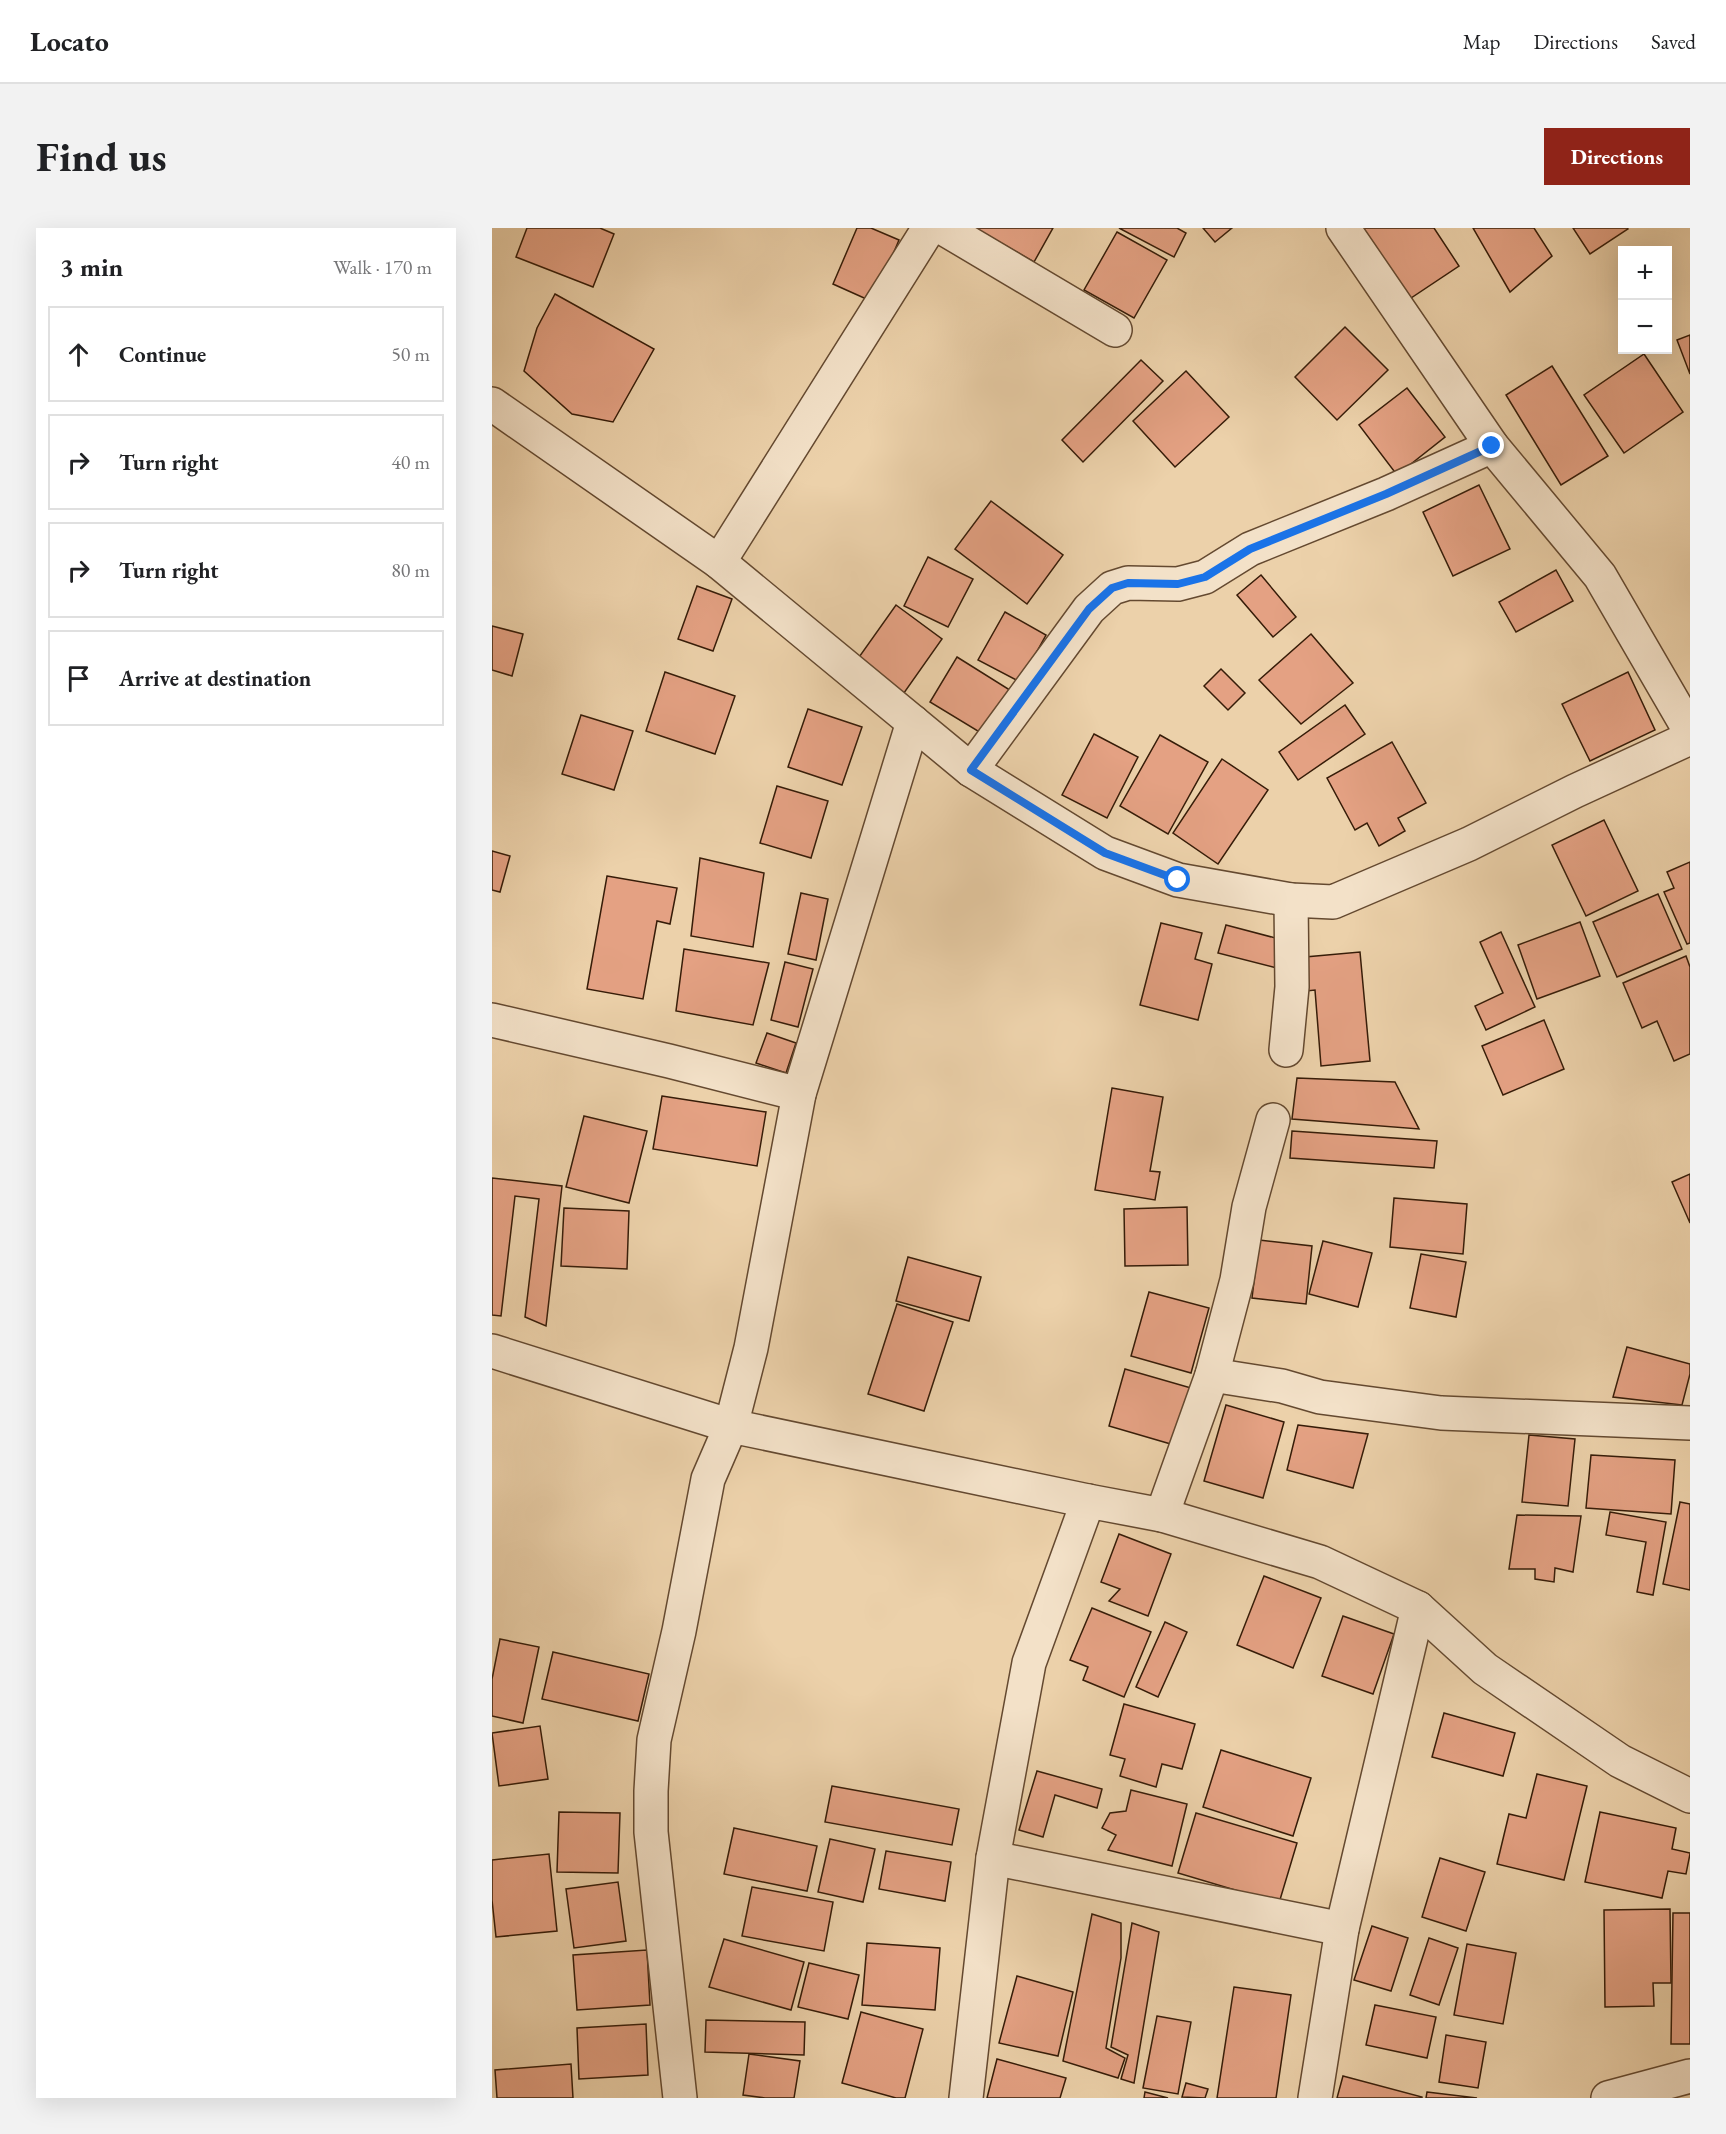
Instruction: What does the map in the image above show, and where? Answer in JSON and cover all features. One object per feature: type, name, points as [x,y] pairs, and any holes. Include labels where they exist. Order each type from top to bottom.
[{"type":"street","points":[[719,562],[929,228]]},
{"type":"street","points":[[943,228],[1115,330]]},
{"type":"street","points":[[1343,228],[1492,446],[1600,576],[1690,731]]},
{"type":"street","points":[[492,404],[719,562],[971,770],[1105,853],[1178,880],[1291,900],[1333,902],[1469,843],[1690,738]]},
{"type":"street","points":[[971,770],[1089,609],[1112,588],[1128,583],[1178,584],[1205,577],[1250,549],[1386,494],[1492,446]]},
{"type":"street","points":[[680,2098],[651,1832],[654,1740],[708,1479],[730,1426],[751,1348],[799,1094],[913,722]]},
{"type":"street","points":[[1286,1050],[1292,987],[1291,900]]},
{"type":"street","points":[[492,1020],[680,1063],[799,1094]]},
{"type":"street","points":[[1162,1515],[1212,1375],[1237,1280],[1249,1207],[1273,1120]]},
{"type":"street","points":[[492,1351],[730,1426],[1162,1515],[1320,1562],[1418,1608],[1485,1669],[1620,1761],[1690,1796]]},
{"type":"street","points":[[1212,1375],[1282,1386],[1320,1397],[1442,1413],[1690,1423]]},
{"type":"street","points":[[966,2098],[993,1858],[1029,1663],[1088,1501]]},
{"type":"street","points":[[1315,2098],[1342,1929],[1418,1608]]},
{"type":"street","points":[[993,1858],[1342,1929]]},
{"type":"street","points":[[1608,2098],[1690,2076]]},
{"type":"building","points":[[527,228],[600,228],[614,234],[593,287],[516,257]]},
{"type":"building","points":[[857,228],[871,228],[899,240],[873,302],[833,284]]},
{"type":"building","points":[[975,228],[1053,228],[1034,262]]},
{"type":"building","points":[[1119,228],[1177,228],[1186,233],[1174,257]]},
{"type":"building","points":[[1203,228],[1232,228],[1215,242]]},
{"type":"building","points":[[1360,228],[1434,228],[1459,266],[1408,300]]},
{"type":"building","points":[[1473,228],[1534,228],[1552,256],[1510,292]]},
{"type":"building","points":[[1573,228],[1627,228],[1628,229],[1590,254]]},
{"type":"building","points":[[1117,232],[1167,260],[1134,318],[1084,290]]},
{"type":"building","points":[[555,294],[654,349],[613,422],[572,414],[524,371],[537,328]]},
{"type":"building","points":[[1345,327],[1388,370],[1337,420],[1295,377]]},
{"type":"building","points":[[1690,335],[1690,374],[1677,340]]},
{"type":"building","points":[[1644,354],[1683,412],[1624,453],[1584,395]]},
{"type":"building","points":[[1141,360],[1163,381],[1083,462],[1062,440]]},
{"type":"building","points":[[1552,366],[1608,456],[1561,485],[1506,395]]},
{"type":"building","points":[[1186,371],[1229,417],[1175,467],[1133,421]]},
{"type":"building","points":[[1407,388],[1445,437],[1397,475],[1359,425]]},
{"type":"building","points":[[1479,485],[1510,549],[1453,576],[1423,512]]},
{"type":"building","points":[[991,501],[1063,555],[1027,604],[955,549]]},
{"type":"building","points":[[928,557],[973,579],[948,627],[904,606]]},
{"type":"building","points":[[1556,570],[1573,601],[1516,632],[1499,602]]},
{"type":"building","points":[[1261,575],[1296,617],[1273,637],[1237,595]]},
{"type":"building","points":[[697,586],[732,599],[713,651],[678,639]]},
{"type":"building","points":[[896,605],[942,639],[899,700],[852,667]]},
{"type":"building","points":[[1005,612],[1046,635],[1020,682],[978,660]]},
{"type":"building","points":[[492,626],[523,634],[512,676],[492,670]]},
{"type":"building","points":[[1311,634],[1353,683],[1301,724],[1259,680]]},
{"type":"building","points":[[957,657],[1013,692],[986,736],[930,702]]},
{"type":"building","points":[[1221,669],[1245,693],[1228,710],[1204,686]]},
{"type":"building","points":[[665,672],[735,696],[715,754],[646,731]]},
{"type":"building","points":[[1628,672],[1655,730],[1590,761],[1562,704]]},
{"type":"building","points":[[1345,705],[1365,734],[1298,780],[1279,752]]},
{"type":"building","points":[[808,709],[862,727],[842,785],[788,767]]},
{"type":"building","points":[[581,715],[633,731],[614,790],[562,774]]},
{"type":"building","points":[[1094,734],[1138,757],[1107,818],[1062,795]]},
{"type":"building","points":[[1160,735],[1208,762],[1168,834],[1120,806]]},
{"type":"building","points":[[1392,742],[1426,803],[1398,818],[1405,831],[1379,846],[1367,823],[1355,830],[1327,778]]},
{"type":"building","points":[[1222,759],[1268,790],[1218,864],[1173,833]]},
{"type":"building","points":[[777,786],[828,801],[811,858],[760,843]]},
{"type":"building","points":[[1604,820],[1638,891],[1586,916],[1552,845]]},
{"type":"building","points":[[492,851],[510,856],[500,892],[492,890]]},
{"type":"building","points":[[700,858],[764,873],[753,947],[691,936]]},
{"type":"building","points":[[1690,862],[1690,943],[1687,944],[1664,892],[1674,888],[1667,872]]},
{"type":"building","points":[[607,876],[677,888],[670,924],[657,921],[643,999],[587,989]]},
{"type":"building","points":[[801,893],[828,899],[816,960],[788,954]]},
{"type":"building","points":[[1658,894],[1682,949],[1617,977],[1593,922]]},
{"type":"building","points":[[1580,922],[1600,976],[1537,999],[1518,945]]},
{"type":"building","points":[[1161,923],[1202,933],[1195,959],[1212,964],[1198,1020],[1140,1005]]},
{"type":"building","points":[[1226,925],[1283,940],[1277,968],[1218,953]]},
{"type":"building","points":[[1501,932],[1535,1007],[1486,1030],[1475,1006],[1503,993],[1480,942]]},
{"type":"building","points":[[684,949],[769,963],[753,1025],[676,1011]]},
{"type":"building","points":[[1360,952],[1370,1061],[1321,1066],[1315,990],[1297,992],[1294,958]]},
{"type":"building","points":[[1686,956],[1690,967],[1690,1054],[1674,1061],[1657,1021],[1642,1028],[1623,983]]},
{"type":"building","points":[[785,962],[813,969],[798,1027],[771,1020]]},
{"type":"building","points":[[1544,1020],[1564,1069],[1503,1095],[1482,1046]]},
{"type":"building","points":[[767,1033],[796,1043],[786,1073],[756,1063]]},
{"type":"building","points":[[1297,1078],[1395,1082],[1419,1129],[1292,1119]]},
{"type":"building","points":[[1112,1088],[1163,1097],[1150,1171],[1160,1172],[1155,1200],[1095,1190]]},
{"type":"building","points":[[662,1096],[766,1112],[757,1166],[653,1149]]},
{"type":"building","points":[[584,1116],[647,1131],[629,1203],[566,1187]]},
{"type":"building","points":[[1292,1131],[1437,1141],[1434,1168],[1290,1158]]},
{"type":"building","points":[[1690,1174],[1690,1223],[1672,1182]]},
{"type":"building","points":[[492,1178],[562,1186],[546,1326],[525,1317],[539,1199],[515,1196],[501,1316],[492,1315]]},
{"type":"building","points":[[1394,1198],[1467,1204],[1463,1254],[1390,1247]]},
{"type":"building","points":[[1187,1207],[1188,1265],[1125,1266],[1124,1209]]},
{"type":"building","points":[[564,1208],[629,1211],[627,1269],[561,1266]]},
{"type":"building","points":[[1259,1240],[1312,1246],[1306,1304],[1252,1298]]},
{"type":"building","points":[[1323,1241],[1372,1253],[1358,1307],[1309,1294]]},
{"type":"building","points":[[1421,1254],[1466,1262],[1456,1317],[1410,1308]]},
{"type":"building","points":[[908,1257],[981,1277],[969,1321],[896,1301]]},
{"type":"building","points":[[1149,1292],[1209,1308],[1191,1373],[1131,1356]]},
{"type":"building","points":[[897,1304],[953,1322],[924,1411],[868,1394]]},
{"type":"building","points":[[1627,1347],[1690,1364],[1690,1374],[1682,1405],[1613,1397]]},
{"type":"building","points":[[1125,1369],[1198,1390],[1181,1447],[1109,1426]]},
{"type":"building","points":[[1226,1405],[1284,1422],[1263,1498],[1204,1481]]},
{"type":"building","points":[[1298,1425],[1368,1434],[1353,1488],[1287,1470]]},
{"type":"building","points":[[1529,1435],[1575,1439],[1568,1506],[1522,1502]]},
{"type":"building","points":[[1591,1455],[1675,1460],[1671,1514],[1586,1508]]},
{"type":"building","points":[[1680,1502],[1690,1504],[1690,1590],[1663,1584]]},
{"type":"building","points":[[1610,1512],[1666,1522],[1653,1595],[1637,1592],[1646,1542],[1606,1535]]},
{"type":"building","points":[[1517,1515],[1581,1516],[1573,1572],[1555,1568],[1554,1582],[1535,1579],[1535,1569],[1509,1569]]},
{"type":"building","points":[[1119,1534],[1171,1554],[1148,1616],[1109,1601],[1120,1589],[1101,1582]]},
{"type":"building","points":[[1264,1576],[1321,1598],[1293,1668],[1237,1645]]},
{"type":"building","points":[[1092,1608],[1151,1632],[1124,1697],[1083,1680],[1088,1667],[1070,1660]]},
{"type":"building","points":[[1343,1616],[1394,1634],[1373,1694],[1322,1676]]},
{"type":"building","points":[[1165,1622],[1187,1632],[1158,1697],[1136,1687]]},
{"type":"building","points":[[500,1639],[539,1647],[523,1723],[492,1716],[492,1679]]},
{"type":"building","points":[[553,1652],[649,1674],[638,1721],[542,1699]]},
{"type":"building","points":[[1124,1704],[1195,1724],[1182,1769],[1162,1764],[1156,1787],[1120,1776],[1125,1759],[1110,1755]]},
{"type":"building","points":[[1444,1713],[1515,1733],[1503,1776],[1432,1757]]},
{"type":"building","points":[[540,1726],[548,1779],[499,1786],[492,1733]]},
{"type":"building","points":[[1221,1750],[1311,1778],[1293,1836],[1203,1807]]},
{"type":"building","points":[[1037,1771],[1102,1789],[1097,1808],[1055,1795],[1043,1837],[1019,1830]]},
{"type":"building","points":[[1537,1774],[1587,1786],[1564,1880],[1497,1864],[1509,1814],[1526,1818]]},
{"type":"building","points":[[832,1786],[959,1809],[952,1845],[825,1822]]},
{"type":"building","points":[[1131,1790],[1187,1804],[1172,1866],[1108,1850],[1116,1835],[1102,1828],[1110,1813],[1126,1811]]},
{"type":"building","points":[[559,1812],[620,1813],[618,1873],[557,1872]]},
{"type":"building","points":[[1600,1812],[1676,1828],[1672,1849],[1690,1853],[1686,1874],[1668,1871],[1662,1898],[1585,1882]]},
{"type":"building","points":[[1196,1813],[1297,1843],[1279,1903],[1178,1873]]},
{"type":"building","points":[[734,1828],[817,1846],[807,1891],[724,1874]]},
{"type":"building","points":[[830,1839],[875,1849],[863,1902],[818,1892]]},
{"type":"building","points":[[886,1851],[951,1862],[945,1901],[879,1889]]},
{"type":"building","points":[[549,1854],[557,1931],[496,1937],[492,1900],[492,1860]]},
{"type":"building","points":[[1440,1858],[1485,1872],[1466,1931],[1422,1917]]},
{"type":"building","points":[[618,1882],[626,1941],[574,1948],[566,1889]]},
{"type":"building","points":[[752,1887],[833,1902],[824,1951],[742,1936]]},
{"type":"building","points":[[1670,1909],[1671,1983],[1653,1983],[1654,2006],[1605,2007],[1604,1910]]},
{"type":"building","points":[[1673,1913],[1690,1913],[1690,2044],[1671,2044]]},
{"type":"building","points":[[1092,1914],[1121,1923],[1121,1958],[1106,2048],[1125,2058],[1118,2078],[1063,2061]]},
{"type":"building","points":[[1132,1923],[1159,1932],[1134,2083],[1121,2079],[1128,2055],[1111,2047]]},
{"type":"building","points":[[1372,1926],[1408,1938],[1391,1991],[1354,1980]]},
{"type":"building","points":[[1429,1938],[1458,1948],[1439,2005],[1410,1995]]},
{"type":"building","points":[[724,1939],[804,1962],[791,2010],[709,1987]]},
{"type":"building","points":[[867,1943],[940,1948],[935,2010],[862,2005]]},
{"type":"building","points":[[1467,1944],[1516,1953],[1503,2024],[1454,2015]]},
{"type":"building","points":[[647,1950],[650,2005],[577,2010],[573,1955]]},
{"type":"building","points":[[809,1963],[859,1975],[848,2019],[798,2007]]},
{"type":"building","points":[[1017,1976],[1073,1992],[1058,2056],[999,2043]]},
{"type":"building","points":[[1234,1987],[1291,1995],[1276,2098],[1217,2098]]},
{"type":"building","points":[[1375,2005],[1436,2017],[1427,2058],[1366,2045]]},
{"type":"building","points":[[861,2012],[923,2029],[905,2098],[896,2098],[842,2083]]},
{"type":"building","points":[[1157,2016],[1191,2022],[1178,2094],[1143,2088]]},
{"type":"building","points":[[706,2020],[805,2022],[804,2055],[705,2052]]},
{"type":"building","points":[[646,2024],[648,2075],[579,2079],[577,2028]]},
{"type":"building","points":[[1446,2035],[1486,2042],[1478,2088],[1439,2082]]},
{"type":"building","points":[[749,2054],[800,2061],[794,2098],[743,2095]]},
{"type":"building","points":[[997,2059],[1066,2078],[1060,2098],[987,2098]]},
{"type":"building","points":[[571,2064],[573,2098],[497,2098],[495,2070]]},
{"type":"building","points":[[1343,2076],[1422,2097],[1422,2098],[1337,2098]]},
{"type":"building","points":[[1186,2083],[1208,2089],[1205,2098],[1182,2097]]},
{"type":"building","points":[[1145,2092],[1168,2098],[1144,2098]]},
{"type":"building","points":[[1427,2092],[1477,2098],[1426,2098]]},
{"type":"route","points":[[1178,880],[1105,853],[971,770],[1089,609],[1112,588],[1128,583],[1178,584],[1205,577],[1250,549],[1386,494],[1492,446]]}]
